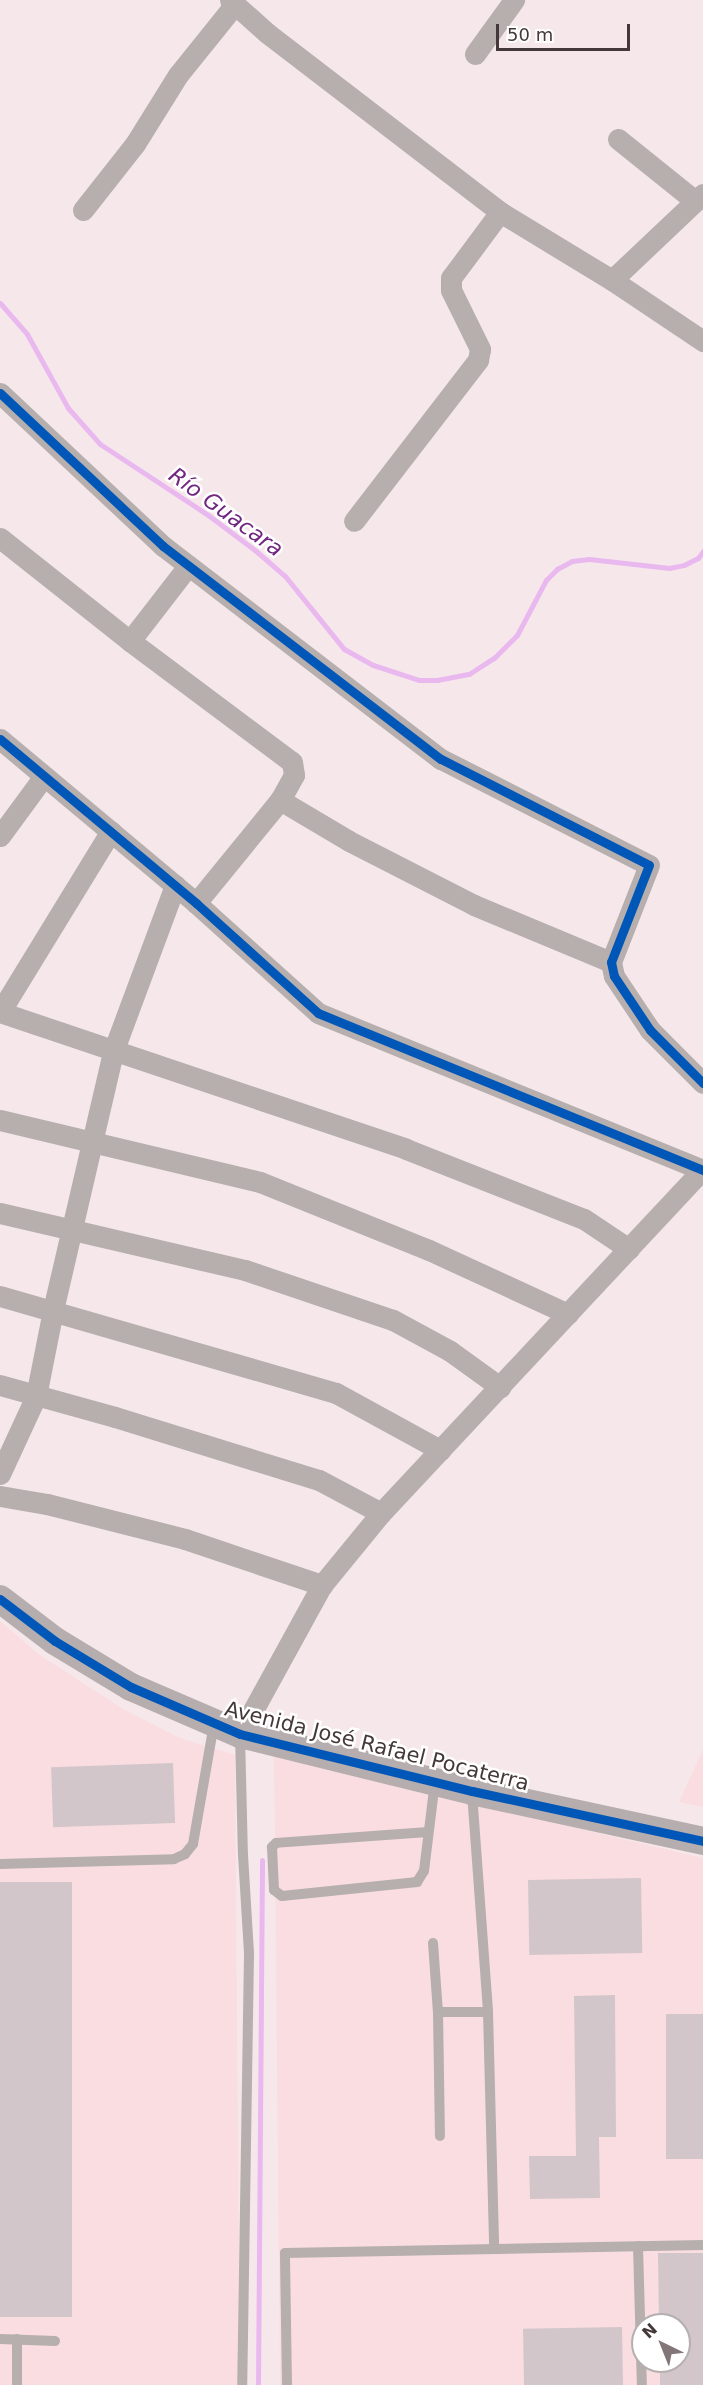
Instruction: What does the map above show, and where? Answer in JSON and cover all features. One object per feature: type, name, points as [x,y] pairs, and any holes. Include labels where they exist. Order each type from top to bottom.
[{"type":"street","points":[[475,54],[514,0]]},
{"type":"street","points":[[83,210],[135,144],[178,75],[232,2],[267,33],[500,212],[612,280],[703,341]]},
{"type":"street","points":[[612,280],[699,198],[618,139]]},
{"type":"street","points":[[354,521],[478,360],[480,349],[451,290],[451,278],[500,212]]},
{"type":"street","points":[[0,393],[163,546],[441,759],[649,865],[611,962],[614,976],[650,1030],[703,1083]]},
{"type":"street","points":[[0,538],[130,641],[292,762],[294,775],[279,800],[196,903]]},
{"type":"street","points":[[130,641],[189,566]]},
{"type":"street","points":[[0,740],[196,903],[318,1013],[703,1169],[381,1513],[322,1585],[240,1734]]},
{"type":"street","points":[[0,836],[44,776]]},
{"type":"street","points":[[279,800],[349,841],[474,906],[611,962]]},
{"type":"street","points":[[111,831],[0,1012],[406,1149],[584,1219],[629,1249]]},
{"type":"street","points":[[0,1474],[36,1396],[53,1310],[113,1052],[175,885]]},
{"type":"street","points":[[0,1120],[260,1182],[429,1250],[568,1314]]},
{"type":"street","points":[[0,1213],[245,1270],[393,1320],[450,1351],[500,1387]]},
{"type":"street","points":[[0,1296],[336,1393],[440,1450]]},
{"type":"street","points":[[0,1385],[115,1417],[319,1480],[381,1513]]},
{"type":"street","points":[[0,1496],[47,1504],[185,1539],[322,1585]]},
{"type":"street","name":"Avenida José Rafael Pocaterra","points":[[0,1599],[55,1641],[92,1665],[131,1686],[240,1734],[472,1791],[703,1841]]},
{"type":"lane","points":[[0,1864],[174,1859],[185,1854],[193,1844],[214,1723]]},
{"type":"lane","points":[[240,1734],[243,1855],[249,1954],[242,2385]]},
{"type":"lane","points":[[428,1832],[276,1843],[272,1847],[274,1890],[282,1896],[417,1881],[424,1871],[435,1781]]},
{"type":"lane","points":[[472,1791],[488,2012],[494,2248]]},
{"type":"lane","points":[[433,1943],[438,2012],[440,2136]]},
{"type":"lane","points":[[438,2012],[488,2012]]},
{"type":"lane","points":[[287,2385],[285,2253],[703,2245]]},
{"type":"lane","points":[[638,2246],[642,2385]]},
{"type":"lane","points":[[0,2339],[55,2341]]},
{"type":"lane","points":[[16,2385],[18,2339]]},
{"type":"shaded area","points":[[0,1621],[37,1653],[123,1709],[180,1738],[235,1755],[240,2385],[0,2385]]},
{"type":"shaded area","points":[[703,1749],[703,1807],[679,1802]]},
{"type":"shaded area","points":[[274,1756],[703,1858],[703,2385],[280,2385]]},
{"type":"building","points":[[173,1763],[175,1823],[53,1827],[51,1767]]},
{"type":"building","points":[[641,1878],[642,1953],[529,1955],[528,1880]]},
{"type":"building","points":[[0,1882],[72,1882],[72,2317],[0,2317]]},
{"type":"building","points":[[615,1995],[616,2137],[599,2137],[600,2198],[530,2199],[529,2156],[576,2156],[574,1996]]},
{"type":"building","points":[[666,2014],[703,2014],[703,2159],[666,2159]]},
{"type":"building","points":[[658,2253],[703,2253],[703,2385],[660,2385],[660,2373],[691,2373],[691,2313],[659,2313]]},
{"type":"building","points":[[622,2327],[623,2385],[524,2385],[523,2329]]},
{"type":"waterway","name":"Río Guacara","points":[[0,303],[27,334],[68,408],[100,444],[208,515],[256,551],[285,576],[344,649],[373,665],[419,680],[437,680],[469,674],[494,658],[517,635],[546,580],[557,569],[572,561],[589,559],[669,568],[684,565],[698,558],[703,551]]},
{"type":"waterway","points":[[258,2385],[262,1860]]},
{"type":"cycle path","points":[[0,393],[163,546],[441,759],[649,865],[611,962],[614,976],[650,1030],[703,1083]]},
{"type":"cycle path","points":[[0,739],[196,903],[318,1013],[703,1170]]},
{"type":"cycle path","points":[[0,1599],[55,1641],[131,1687],[240,1734],[472,1791],[703,1841]]}]
